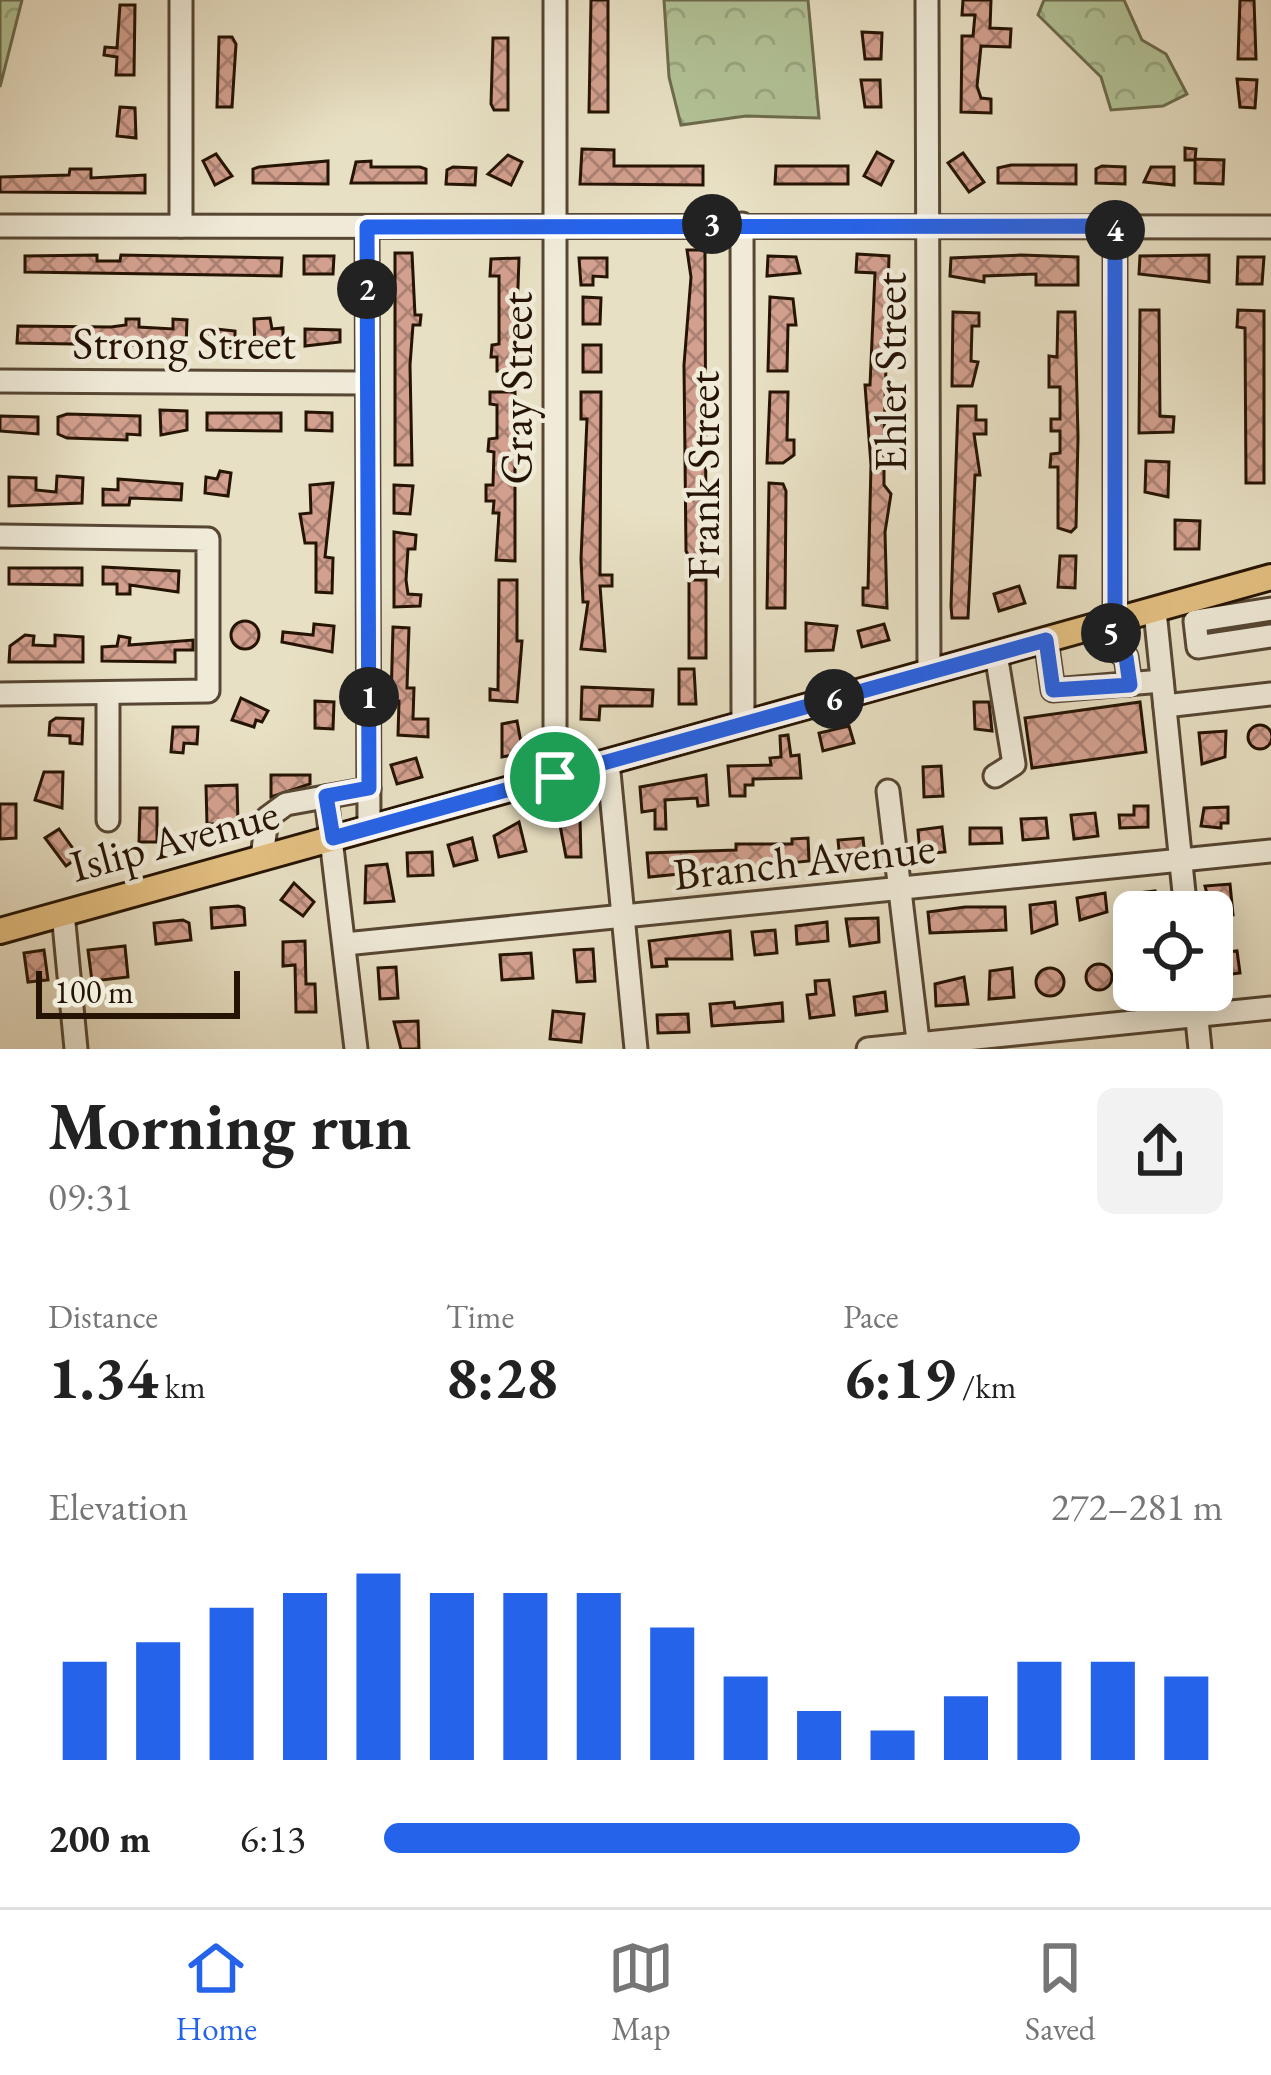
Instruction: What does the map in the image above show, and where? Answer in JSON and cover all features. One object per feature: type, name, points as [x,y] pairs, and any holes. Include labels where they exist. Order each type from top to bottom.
[{"type":"main road","name":"Islip Avenue","points":[[0,931],[996,654],[1046,649],[1155,611],[1226,628],[1271,577]]},
{"type":"street","points":[[181,0],[181,226]]},
{"type":"street","name":"Gray Street","points":[[555,0],[555,777]]},
{"type":"street","name":"Ehler Street","points":[[927,0],[929,673]]},
{"type":"street","name":"Frank Street","points":[[742,224],[742,725]]},
{"type":"street","points":[[0,226],[1271,226]]},
{"type":"street","points":[[1115,226],[1112,628],[1126,657],[1130,685]]},
{"type":"street","points":[[367,227],[369,828]]},
{"type":"street","name":"Strong Street","points":[[0,381],[367,383]]},
{"type":"street","points":[[0,536],[208,539],[208,691],[0,694]]},
{"type":"street","points":[[1160,653],[1271,609]]},
{"type":"street","points":[[1155,611],[1184,891]]},
{"type":"street","points":[[1046,649],[1053,690],[1162,682]]},
{"type":"street","points":[[995,776],[1014,764],[996,654]]},
{"type":"street","points":[[108,693],[108,820]]},
{"type":"street","points":[[1165,706],[1271,694]]},
{"type":"street","points":[[608,761],[636,1049]]},
{"type":"street","points":[[262,858],[267,818],[286,804],[369,788]]},
{"type":"street","points":[[888,791],[918,1046]]},
{"type":"street","points":[[326,796],[356,1049]]},
{"type":"street","name":"Branch Avenue","points":[[345,944],[1271,851]]},
{"type":"street","points":[[63,913],[76,1049]]},
{"type":"street","points":[[868,1049],[1271,1008]]},
{"type":"street","points":[[1196,1011],[1200,1049]]},
{"type":"green space","points":[[0,0],[22,0],[0,87]]},
{"type":"green space","points":[[664,0],[808,0],[819,118],[746,116],[681,125],[669,77]]},
{"type":"green space","points":[[1044,0],[1124,0],[1142,40],[1166,54],[1187,94],[1163,106],[1111,110],[1101,77],[1038,15]]},
{"type":"building","points":[[591,0],[608,0],[608,112],[589,112]]},
{"type":"building","points":[[963,0],[991,0],[990,28],[1011,29],[1010,47],[981,46],[977,86],[981,98],[991,99],[991,113],[961,112],[962,36],[973,36],[975,15],[962,15]]},
{"type":"building","points":[[1240,0],[1254,0],[1256,59],[1238,59]]},
{"type":"building","points":[[120,5],[135,5],[134,75],[116,75],[117,57],[104,55],[105,47],[117,48]]},
{"type":"building","points":[[862,32],[882,33],[881,59],[865,59]]},
{"type":"building","points":[[219,37],[232,37],[236,44],[232,107],[217,107]]},
{"type":"building","points":[[493,38],[508,38],[508,110],[494,110],[491,104]]},
{"type":"building","points":[[1237,79],[1257,80],[1255,108],[1240,107]]},
{"type":"building","points":[[861,80],[880,80],[881,107],[865,107]]},
{"type":"building","points":[[120,107],[135,108],[136,138],[117,136]]},
{"type":"building","points":[[1185,148],[1196,149],[1195,159],[1224,160],[1223,184],[1195,183],[1195,160],[1185,160]]},
{"type":"building","points":[[582,149],[614,150],[614,166],[703,166],[703,185],[580,184]]},
{"type":"building","points":[[877,152],[893,161],[881,185],[864,176]]},
{"type":"building","points":[[963,153],[984,182],[969,192],[948,163]]},
{"type":"building","points":[[216,154],[232,176],[215,185],[203,161]]},
{"type":"building","points":[[508,155],[522,162],[511,185],[488,174]]},
{"type":"building","points":[[328,161],[328,184],[253,183],[253,169],[259,167]]},
{"type":"building","points":[[371,161],[371,167],[426,169],[426,183],[351,183],[356,162]]},
{"type":"building","points":[[1076,165],[1076,184],[998,183],[998,168]]},
{"type":"building","points":[[776,166],[848,166],[848,184],[775,184]]},
{"type":"building","points":[[1125,167],[1125,184],[1096,183],[1096,169]]},
{"type":"building","points":[[1151,167],[1174,167],[1174,185],[1144,182]]},
{"type":"building","points":[[476,168],[475,185],[446,184],[447,170]]},
{"type":"building","points":[[70,169],[91,169],[91,178],[145,175],[145,193],[0,192],[0,177],[69,175]]},
{"type":"building","points":[[687,250],[705,250],[706,559],[690,558],[686,551],[684,365],[691,277]]},
{"type":"building","points":[[395,253],[412,253],[415,315],[421,315],[420,325],[413,325],[410,365],[412,465],[395,465]]},
{"type":"building","points":[[857,254],[889,256],[884,438],[884,485],[891,494],[885,532],[887,608],[863,605],[863,588],[868,588],[871,465],[865,385],[870,385],[875,273],[856,272]]},
{"type":"building","points":[[97,255],[97,261],[120,261],[121,255],[282,258],[281,276],[25,272],[25,256]]},
{"type":"building","points":[[1209,255],[1209,282],[1139,274],[1140,256]]},
{"type":"building","points":[[304,256],[334,256],[333,274],[304,274]]},
{"type":"building","points":[[768,256],[796,257],[800,273],[767,276]]},
{"type":"building","points":[[1078,257],[1078,285],[1036,285],[1036,274],[984,276],[984,282],[950,276],[951,258]]},
{"type":"building","points":[[1238,257],[1264,257],[1262,284],[1237,284]]},
{"type":"building","points":[[519,258],[515,372],[497,371],[497,357],[491,357],[492,345],[499,344],[499,276],[490,276],[491,259]]},
{"type":"building","points":[[579,258],[607,258],[607,277],[593,276],[593,285],[581,285]]},
{"type":"building","points":[[583,297],[601,298],[600,324],[583,324]]},
{"type":"building","points":[[770,297],[793,299],[796,325],[788,325],[787,371],[768,371]]},
{"type":"building","points":[[1140,310],[1159,310],[1160,416],[1174,417],[1173,432],[1139,433]]},
{"type":"building","points":[[1238,310],[1264,311],[1264,483],[1246,483],[1245,328],[1237,327]]},
{"type":"building","points":[[953,312],[979,313],[979,326],[972,326],[971,361],[978,362],[972,386],[952,386]]},
{"type":"building","points":[[1058,312],[1075,312],[1078,437],[1076,527],[1071,532],[1058,528],[1058,467],[1050,467],[1051,454],[1060,453],[1060,431],[1051,431],[1051,419],[1060,419],[1060,387],[1049,387],[1049,356],[1057,357]]},
{"type":"building","points":[[270,318],[272,329],[283,328],[283,346],[255,347],[254,319]]},
{"type":"building","points":[[126,319],[139,319],[139,327],[173,329],[173,319],[187,320],[186,346],[17,343],[18,326],[111,327],[126,325]]},
{"type":"building","points":[[207,328],[235,331],[235,348],[207,347]]},
{"type":"building","points":[[305,329],[340,330],[340,342],[305,346]]},
{"type":"building","points":[[583,345],[601,345],[601,372],[583,372]]},
{"type":"building","points":[[490,392],[515,392],[515,561],[496,560],[499,513],[493,513],[494,501],[486,501],[486,485],[493,485],[494,452],[488,451],[489,439],[497,438],[497,405],[490,404]]},
{"type":"building","points":[[581,392],[601,392],[600,575],[612,575],[612,586],[600,586],[605,651],[581,649],[588,602],[583,602],[581,559],[587,419],[581,419]]},
{"type":"building","points":[[770,392],[788,392],[787,440],[794,440],[794,455],[783,463],[767,463]]},
{"type":"building","points":[[958,406],[976,406],[976,420],[986,420],[986,434],[974,434],[980,475],[975,475],[968,618],[952,618],[951,606]]},
{"type":"building","points":[[160,410],[187,411],[187,430],[161,435]]},
{"type":"building","points":[[306,412],[332,413],[332,431],[306,430]]},
{"type":"building","points":[[207,413],[281,413],[281,431],[207,430]]},
{"type":"building","points":[[0,416],[38,417],[38,434],[0,431]]},
{"type":"building","points":[[140,416],[140,435],[127,434],[127,440],[67,438],[58,434],[58,417]]},
{"type":"building","points":[[1146,461],[1169,462],[1168,497],[1145,492]]},
{"type":"building","points":[[220,471],[231,473],[228,496],[205,493],[206,477],[217,479]]},
{"type":"building","points":[[57,476],[83,478],[82,503],[9,506],[9,477],[36,478],[36,490],[56,492]]},
{"type":"building","points":[[118,479],[182,484],[181,500],[130,498],[129,505],[103,505],[103,489],[118,490]]},
{"type":"building","points":[[333,483],[325,557],[333,558],[332,593],[316,592],[316,543],[305,543],[300,514],[311,513],[310,485]]},
{"type":"building","points":[[769,483],[783,484],[786,491],[785,608],[767,608]]},
{"type":"building","points":[[394,485],[413,486],[410,514],[394,513]]},
{"type":"building","points":[[1175,520],[1200,521],[1199,549],[1175,549]]},
{"type":"building","points":[[394,532],[416,535],[415,549],[408,549],[406,580],[408,594],[421,595],[420,606],[394,607]]},
{"type":"building","points":[[1060,556],[1076,556],[1075,588],[1058,587]]},
{"type":"building","points":[[103,567],[179,571],[178,592],[130,585],[130,594],[117,594],[117,584],[103,584]]},
{"type":"building","points":[[9,568],[82,568],[82,585],[9,584]]},
{"type":"building","points":[[499,580],[517,580],[517,641],[522,641],[517,702],[490,700],[490,689],[498,690]]},
{"type":"building","points":[[689,580],[706,580],[706,658],[689,658]]},
{"type":"building","points":[[1019,586],[1025,603],[999,611],[994,594]]},
{"type":"building","points":[[245,621],[255,625],[259,635],[255,645],[245,649],[235,645],[231,635],[235,625]]},
{"type":"building","points":[[806,623],[837,626],[833,650],[806,651]]},
{"type":"building","points":[[314,624],[334,626],[332,652],[282,642],[283,632],[313,635]]},
{"type":"building","points":[[884,624],[889,640],[862,647],[858,631]]},
{"type":"building","points":[[393,627],[409,628],[407,688],[414,688],[413,719],[428,719],[428,737],[398,735],[399,701],[391,701]]},
{"type":"building","points":[[25,635],[34,636],[33,645],[55,646],[55,635],[83,637],[83,662],[9,662],[10,646]]},
{"type":"building","points":[[119,636],[130,638],[129,645],[193,640],[193,650],[175,650],[175,662],[102,661],[102,647],[117,646]]},
{"type":"building","points":[[679,669],[694,669],[696,704],[679,704]]},
{"type":"building","points":[[582,687],[653,690],[652,706],[600,706],[599,720],[581,719]]},
{"type":"building","points":[[241,698],[268,711],[262,722],[256,720],[254,727],[232,720]]},
{"type":"building","points":[[315,701],[334,702],[333,729],[315,728]]},
{"type":"building","points":[[974,702],[989,702],[992,731],[975,729]]},
{"type":"building","points":[[1140,702],[1146,752],[1032,768],[1025,718]]},
{"type":"building","points":[[83,719],[82,744],[70,743],[70,736],[49,735],[50,722]]},
{"type":"building","points":[[517,721],[523,753],[502,757],[502,724]]},
{"type":"building","points":[[1260,725],[1269,728],[1269,746],[1260,749],[1251,746],[1248,737],[1251,728]]},
{"type":"building","points":[[849,726],[854,743],[823,751],[819,733]]},
{"type":"building","points":[[173,727],[198,727],[197,744],[184,743],[183,753],[171,752]]},
{"type":"building","points":[[1226,731],[1225,757],[1202,764],[1199,733]]},
{"type":"building","points":[[788,735],[791,756],[799,755],[801,778],[753,779],[753,785],[745,785],[745,796],[730,796],[728,766],[771,765],[770,758],[781,757],[780,736]]},
{"type":"building","points":[[416,758],[422,777],[397,784],[391,765]]},
{"type":"building","points":[[941,766],[943,796],[924,797],[923,767]]},
{"type":"building","points":[[44,772],[63,772],[62,808],[35,800]]},
{"type":"building","points":[[271,775],[310,775],[310,784],[271,797]]},
{"type":"building","points":[[706,775],[708,805],[698,806],[697,798],[665,800],[666,829],[655,829],[655,810],[642,812],[640,787]]},
{"type":"building","points":[[237,785],[238,824],[207,824],[206,786]]},
{"type":"building","points":[[0,804],[16,804],[16,838],[0,839]]},
{"type":"building","points":[[1134,806],[1148,806],[1148,827],[1120,828],[1119,815],[1134,815]]},
{"type":"building","points":[[1228,807],[1228,823],[1221,823],[1221,828],[1201,826],[1204,808]]},
{"type":"building","points":[[140,808],[157,808],[157,842],[139,842]]},
{"type":"building","points":[[1095,813],[1098,836],[1074,839],[1071,815]]},
{"type":"building","points":[[1046,818],[1048,838],[1023,840],[1021,819]]},
{"type":"building","points":[[580,819],[581,857],[566,857],[559,820]]},
{"type":"building","points":[[519,822],[526,851],[499,857],[494,836]]},
{"type":"building","points":[[942,827],[945,852],[920,854],[918,830]]},
{"type":"building","points":[[970,828],[1001,828],[1002,843],[970,844]]},
{"type":"building","points":[[59,829],[79,857],[66,866],[45,838]]},
{"type":"building","points":[[472,838],[477,860],[454,866],[448,845]]},
{"type":"building","points":[[808,838],[809,861],[649,877],[647,853],[736,850],[736,844],[792,844],[792,839]]},
{"type":"building","points":[[863,838],[865,858],[840,860],[838,840]]},
{"type":"building","points":[[432,852],[433,875],[408,876],[407,853]]},
{"type":"building","points":[[387,864],[394,901],[365,903],[366,866]]},
{"type":"building","points":[[294,883],[314,902],[303,916],[281,900]]},
{"type":"building","points":[[1230,884],[1231,891],[1206,891],[1205,886]]},
{"type":"building","points":[[1105,893],[1107,912],[1080,920],[1077,898]]},
{"type":"building","points":[[1055,902],[1057,924],[1032,933],[1030,905]]},
{"type":"building","points":[[1005,907],[1006,930],[930,933],[928,912]]},
{"type":"building","points":[[211,908],[244,908],[245,925],[212,928]]},
{"type":"building","points":[[878,918],[879,942],[850,946],[846,919]]},
{"type":"building","points":[[827,922],[828,941],[797,944],[796,926]]},
{"type":"building","points":[[154,923],[189,923],[191,940],[156,944]]},
{"type":"building","points":[[775,930],[777,953],[755,955],[752,932]]},
{"type":"building","points":[[730,931],[732,959],[666,959],[667,966],[652,967],[649,941]]},
{"type":"building","points":[[305,941],[306,984],[315,984],[316,1012],[296,1012],[295,965],[283,966],[283,942]]},
{"type":"building","points":[[125,946],[128,977],[92,981],[88,950]]},
{"type":"building","points":[[593,949],[595,981],[577,982],[574,950]]},
{"type":"building","points":[[44,950],[48,980],[28,982],[24,953]]},
{"type":"building","points":[[1233,951],[1237,951],[1240,973],[1233,974]]},
{"type":"building","points":[[531,953],[533,978],[502,980],[500,955]]},
{"type":"building","points":[[1099,964],[1112,977],[1099,990],[1086,977]]},
{"type":"building","points":[[396,967],[398,998],[380,999],[378,968]]},
{"type":"building","points":[[1012,968],[1014,997],[989,999],[990,971]]},
{"type":"building","points":[[1050,968],[1060,972],[1064,982],[1060,992],[1050,996],[1040,992],[1036,982],[1040,972]]},
{"type":"building","points":[[964,977],[968,1004],[936,1006],[935,984]]},
{"type":"building","points":[[829,980],[834,1015],[810,1018],[807,995],[816,994],[815,981]]},
{"type":"building","points":[[885,992],[887,1011],[856,1015],[854,997]]},
{"type":"building","points":[[734,1002],[735,1008],[782,1003],[783,1021],[712,1026],[710,1004]]},
{"type":"building","points":[[553,1011],[584,1014],[581,1042],[550,1039]]},
{"type":"building","points":[[688,1014],[689,1032],[658,1033],[657,1015]]},
{"type":"building","points":[[418,1021],[419,1049],[401,1049],[394,1022]]},
{"type":"route","points":[[1115,226],[1115,620],[1109,622],[1115,649],[1126,657],[1130,685],[1053,690],[1046,640],[555,777],[333,838],[326,796],[369,788],[367,227],[1115,226]]}]
